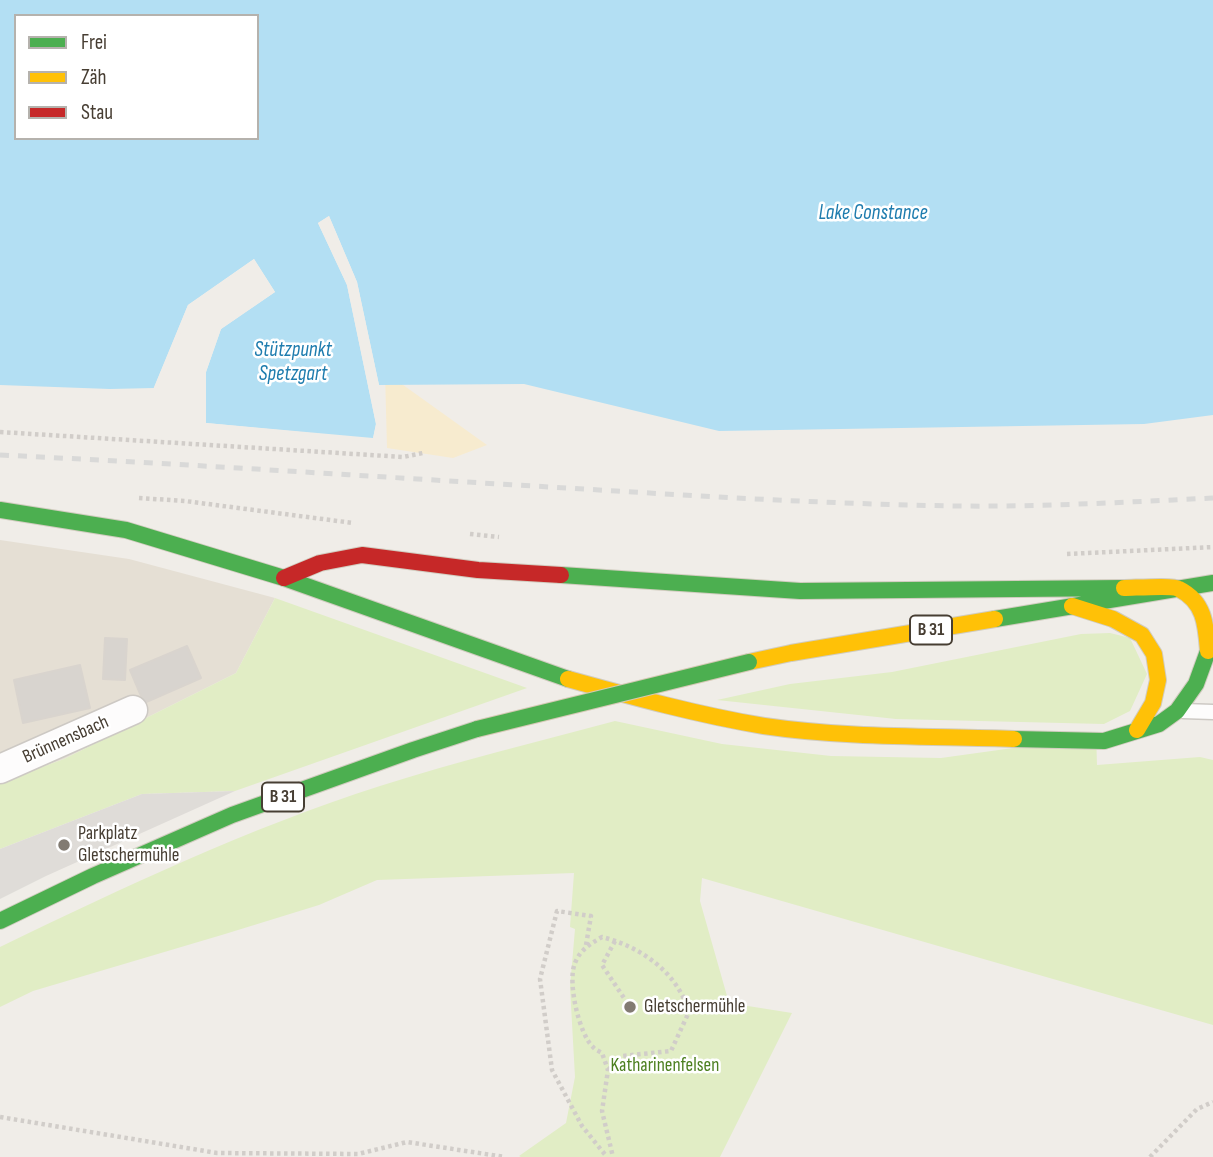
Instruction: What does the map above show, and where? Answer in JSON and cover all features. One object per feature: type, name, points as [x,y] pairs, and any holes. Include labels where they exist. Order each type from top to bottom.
[{"type":"street","points":[[0,510],[126,530],[284,578],[564,678],[685,711],[766,726],[834,733],[1104,741],[1159,724],[1177,711],[1196,684],[1210,647],[1199,605],[1178,588],[800,591],[478,570],[362,555],[320,563],[284,578]]},
{"type":"street","name":"B 31","points":[[0,921],[93,876],[232,815],[477,729],[791,653],[1213,583]]},
{"type":"street","points":[[1072,606],[1113,619],[1142,635],[1154,654],[1158,680],[1153,703],[1137,730]]},
{"type":"street","name":"Brünnensbach","points":[[0,769],[133,710]]},
{"type":"lane","points":[[1153,703],[1177,711],[1213,712]]},
{"type":"path","points":[[0,432],[402,457],[423,453]]},
{"type":"path","points":[[132,498],[185,501],[365,524]]},
{"type":"path","points":[[460,533],[500,537]]},
{"type":"path","points":[[1056,555],[1213,547]]},
{"type":"path","points":[[557,911],[591,916],[585,946],[574,965],[572,988],[578,1019],[592,1047],[602,1053],[608,1070],[602,1111],[610,1157],[582,1126],[552,1070],[540,979],[557,911]]},
{"type":"path","points":[[585,946],[602,937],[629,946],[651,959],[681,994],[688,1014],[671,1051],[622,1056],[608,1070]]},
{"type":"path","points":[[615,941],[602,965],[630,1007]]},
{"type":"path","points":[[1150,1157],[1198,1109],[1213,1102]]},
{"type":"path","points":[[0,1117],[205,1154],[358,1154],[407,1142],[505,1157]]},
{"type":"shaded area","points":[[0,540],[129,559],[275,598],[236,673],[64,759],[0,782]]},
{"type":"shaded area","name":"Parkplatz Gletschermühle","points":[[235,791],[0,899],[0,849],[142,794]]},
{"type":"green space","points":[[275,598],[527,688],[235,791],[142,794],[0,849],[0,782],[64,759],[236,673]]},
{"type":"green space","points":[[1110,633],[1130,638],[1147,674],[1130,711],[1104,724],[896,719],[717,700],[790,684],[892,672],[1081,634]]},
{"type":"green space","name":"Katharinenfelsen","points":[[615,721],[722,744],[831,756],[941,758],[1049,743],[1096,732],[1097,765],[1200,757],[1213,760],[1213,1025],[702,878],[700,901],[729,1003],[792,1013],[720,1157],[521,1157],[519,1156],[566,1123],[575,1077],[570,987],[575,929],[570,927],[574,873],[377,880],[319,905],[33,991],[0,1007],[0,947],[93,902],[283,820],[380,786]]},
{"type":"sand","points":[[385,372],[487,445],[453,458],[387,448]]},
{"type":"water","name":"Lake Constance","points":[[0,0],[1213,0],[1213,415],[1144,424],[719,431],[524,384],[379,385],[357,282],[329,216],[318,223],[347,285],[376,424],[373,439],[206,423],[206,372],[221,329],[275,292],[254,259],[188,305],[154,388],[0,385]]},
{"type":"pier","points":[[329,216],[357,282],[379,385],[379,389],[375,386],[354,283],[328,221],[323,224],[350,284],[379,424],[375,441],[203,425],[202,371],[218,327],[271,291],[253,263],[191,307],[157,389],[152,392],[188,305],[254,259],[275,292],[221,329],[206,372],[206,423],[373,438],[376,424],[347,285],[318,223]]},
{"type":"building","points":[[105,638],[127,639],[125,680],[103,679]]},
{"type":"building","points":[[187,646],[201,678],[144,703],[130,670]]},
{"type":"building","points":[[80,665],[90,708],[23,723],[14,680]]},
{"type":"railway","points":[[0,455],[713,497],[860,503],[1021,506],[1213,498]]},
{"type":"traffic: fast","points":[[0,510],[126,530],[284,578],[568,679]]},
{"type":"traffic: fast","points":[[561,575],[800,591],[1124,588]]},
{"type":"traffic: fast","points":[[995,619],[1213,583]]},
{"type":"traffic: fast","points":[[1014,739],[1104,741],[1159,724],[1177,711],[1196,684],[1213,643]]},
{"type":"traffic: fast","points":[[477,729],[749,662]]},
{"type":"traffic: fast","points":[[0,921],[93,876],[232,815],[477,729]]},
{"type":"traffic: slow","points":[[1124,588],[1169,587],[1188,594],[1203,615],[1208,651]]},
{"type":"traffic: slow","points":[[1072,606],[1113,619],[1142,635],[1154,654],[1158,680],[1153,703],[1137,730]]},
{"type":"traffic: slow","points":[[749,662],[995,619]]},
{"type":"traffic: slow","points":[[568,679],[690,711],[764,726],[857,735],[1014,739]]},
{"type":"traffic: jam","points":[[284,578],[320,563],[362,555],[478,570],[561,575]]},
{"type":"place","name":"Parkplatz Gletschermühle","points":[[64,845]]},
{"type":"place","name":"Gletschermühle","points":[[630,1007]]},
{"type":"water label","name":"Stützpunkt Spetzgart","points":[[293,363]]}]
